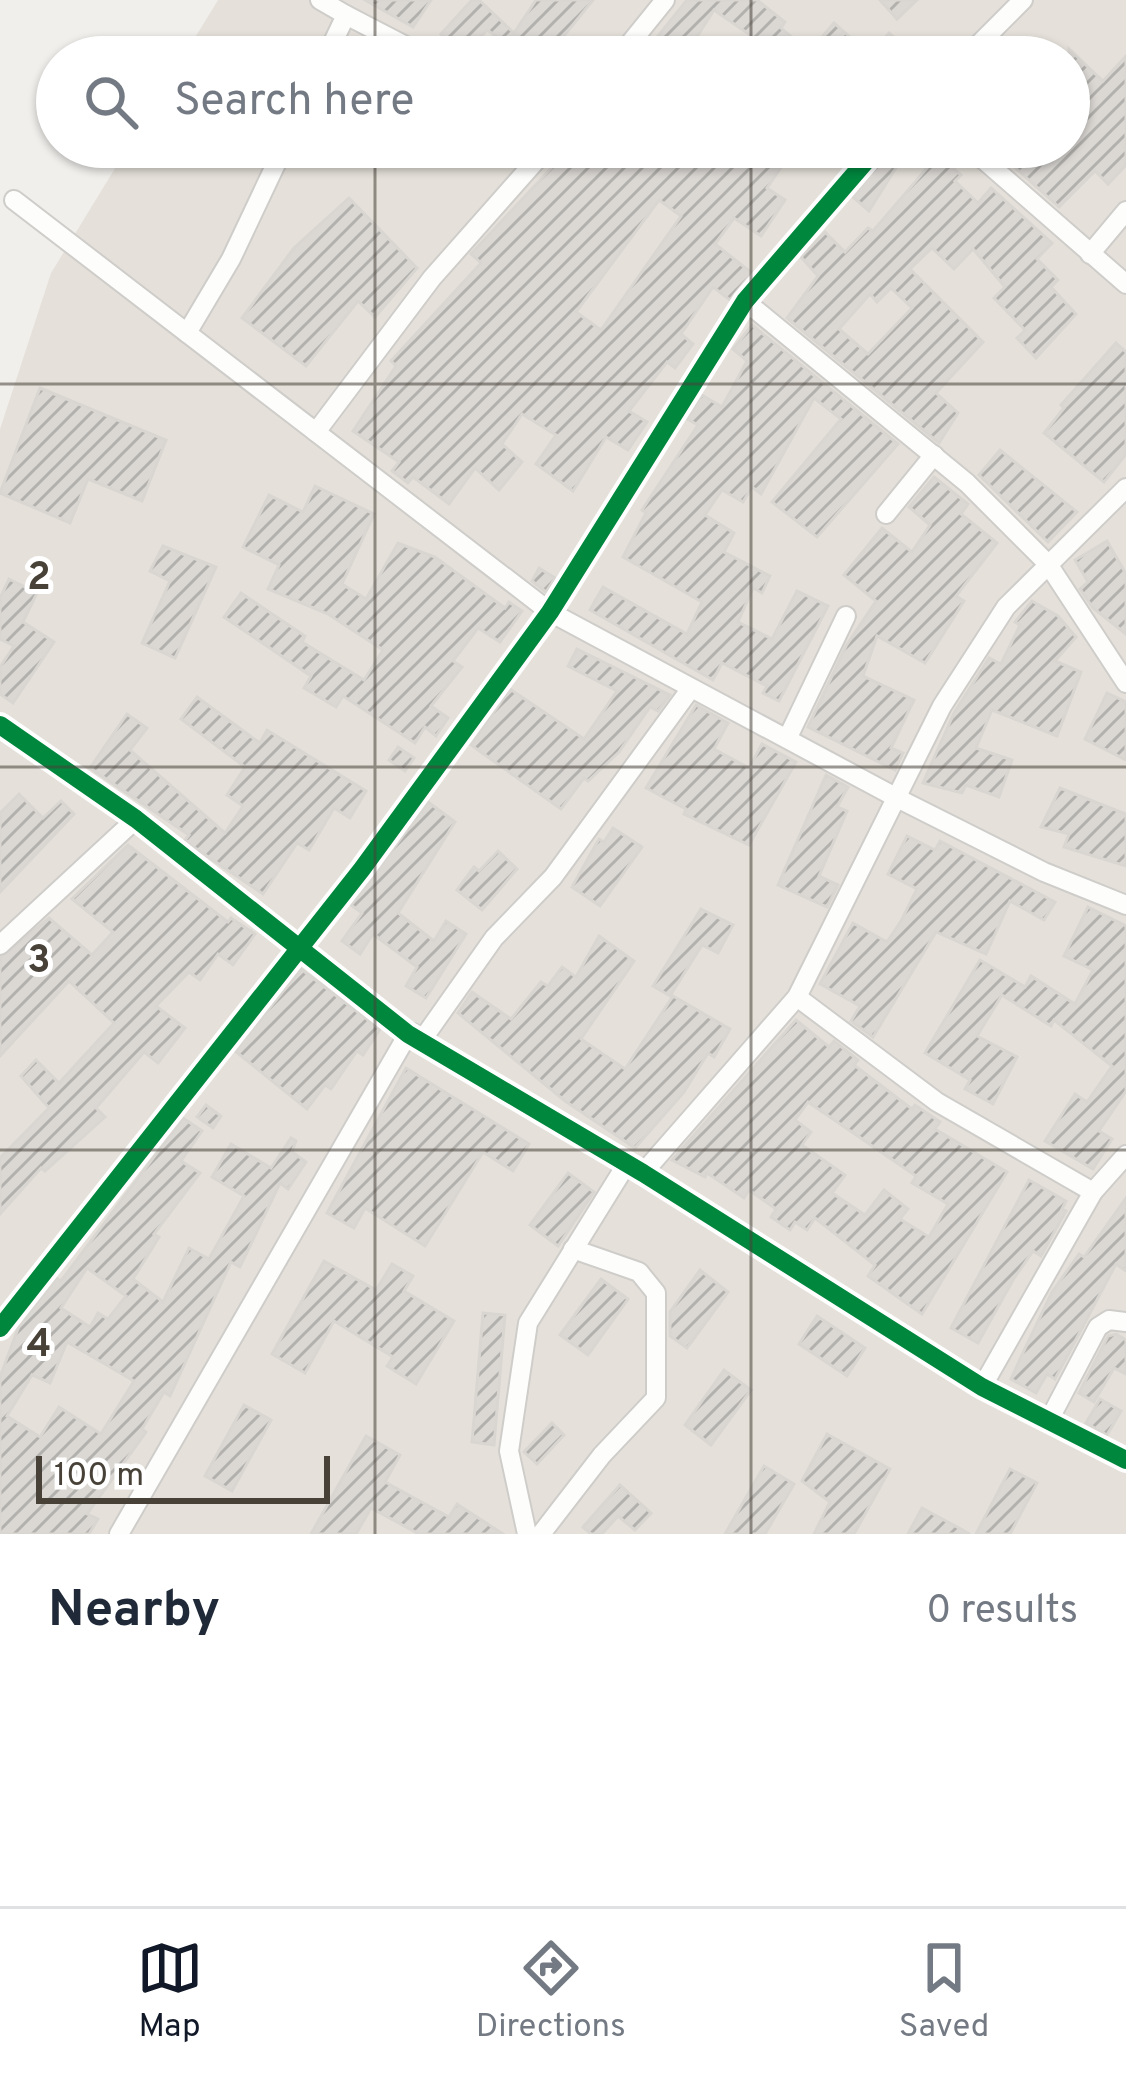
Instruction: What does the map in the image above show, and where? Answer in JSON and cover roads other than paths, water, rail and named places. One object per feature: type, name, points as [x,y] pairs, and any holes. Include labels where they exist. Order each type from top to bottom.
[{"type":"street","points":[[320,0],[386,36]]},
{"type":"street","points":[[637,36],[665,0]]},
{"type":"street","points":[[986,36],[1023,0]]},
{"type":"street","points":[[336,36],[346,15]]},
{"type":"street","points":[[187,333],[231,259],[274,168]]},
{"type":"street","points":[[316,432],[432,278],[527,168]]},
{"type":"street","points":[[0,1328],[362,869],[550,612],[745,301],[860,168]]},
{"type":"street","points":[[993,168],[1126,284]]},
{"type":"street","points":[[14,200],[550,612],[689,691],[788,737],[898,799],[1045,872],[1126,905]]},
{"type":"street","points":[[1090,254],[1126,212]]},
{"type":"street","points":[[745,301],[934,455],[1048,565],[1126,683]]},
{"type":"street","points":[[886,514],[934,455]]},
{"type":"street","points":[[527,1534],[509,1451],[528,1323],[573,1250],[634,1169],[797,997],[968,666],[1006,607],[1126,488]]},
{"type":"street","points":[[788,737],[846,616]]},
{"type":"street","points":[[118,1534],[415,1037],[494,938],[553,877],[689,691]]},
{"type":"street","points":[[0,725],[136,819],[415,1037],[982,1387],[1126,1460]]},
{"type":"street","points":[[0,945],[136,819]]},
{"type":"street","points":[[797,997],[937,1102],[1094,1192]]},
{"type":"street","points":[[982,1387],[1094,1192],[1126,1155]]},
{"type":"street","points":[[541,1534],[602,1455],[656,1398],[656,1292],[639,1272],[573,1250]]},
{"type":"street","points":[[1048,1422],[1098,1327],[1109,1320],[1126,1322]]}]
